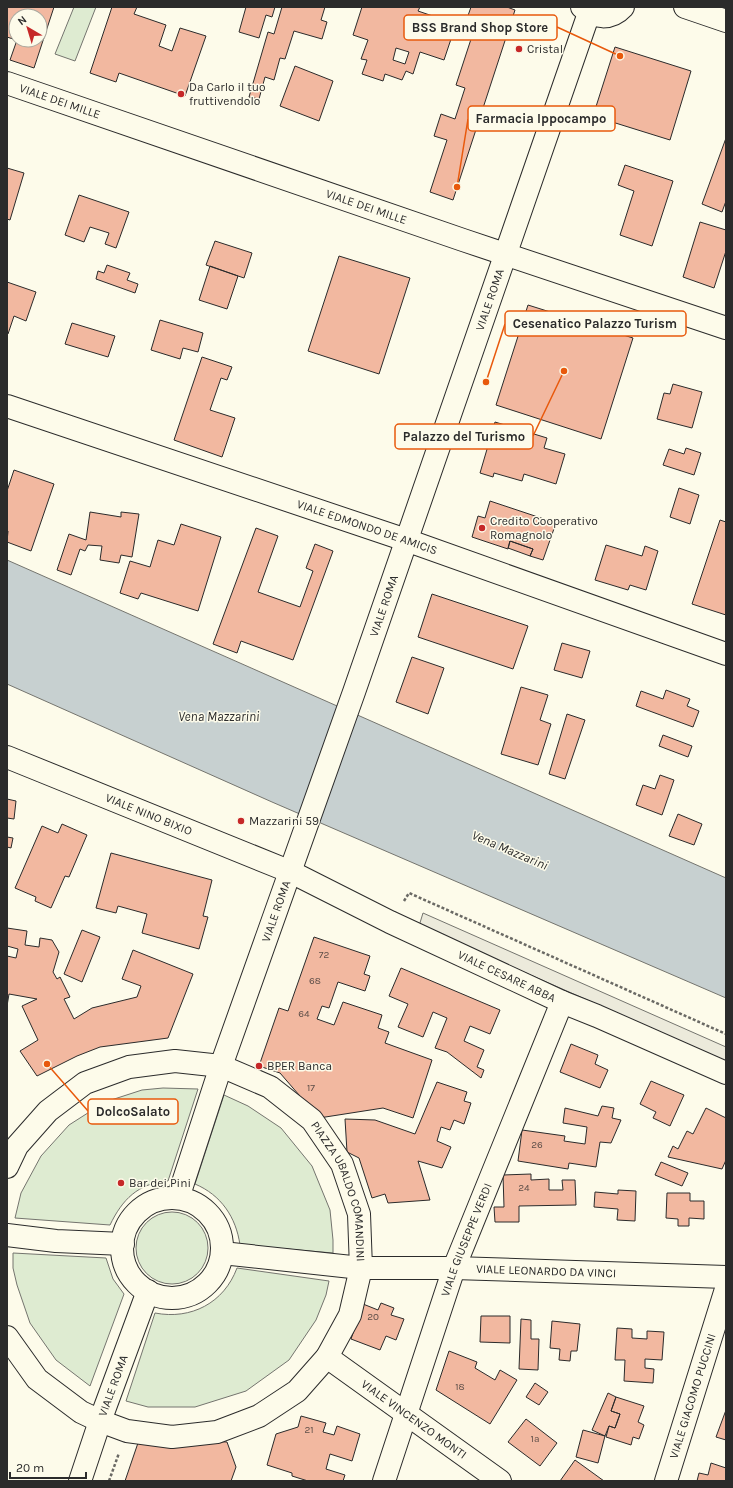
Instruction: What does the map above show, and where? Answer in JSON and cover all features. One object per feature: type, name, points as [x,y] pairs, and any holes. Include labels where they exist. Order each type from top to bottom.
[{"type":"street","points":[[586,10],[596,16],[604,17],[612,15],[623,7]]},
{"type":"street","points":[[684,7],[726,21]]},
{"type":"street","name":"VIALE ROMA","points":[[178,1198],[221,1066],[299,850],[466,371],[586,10]]},
{"type":"street","name":"VIALE DEI MILLE","points":[[7,83],[505,254],[726,328]]},
{"type":"street","name":"VIALE EDMONDO DE AMICIS","points":[[7,406],[406,540],[726,654]]},
{"type":"street","name":"VIALE NINO BIXIO","points":[[7,757],[291,872]]},
{"type":"street","name":"VIALE CESARE ABBA","points":[[291,872],[390,922],[562,1002],[726,1073]]},
{"type":"street","name":"VIALE GIUSEPPE VERDI","points":[[384,1481],[454,1268],[562,1002]]},
{"type":"street","name":"PIAZZA UBALDO COMANDINI","points":[[7,1167],[18,1146],[48,1111],[85,1083],[129,1067],[175,1061],[221,1066],[270,1087],[312,1120],[342,1164],[357,1207],[359,1214],[361,1268],[350,1315],[327,1357],[297,1391],[259,1416],[217,1432],[172,1436],[127,1431],[100,1422],[81,1412],[37,1379],[7,1337]]},
{"type":"street","points":[[164,1198],[178,1198],[192,1202],[206,1210],[216,1223],[222,1237],[222,1253],[218,1269],[208,1282],[195,1292],[180,1298],[163,1297],[148,1292],[136,1283],[128,1271],[124,1258],[123,1244],[125,1231],[140,1209],[152,1202],[164,1198]]},
{"type":"street","points":[[7,1235],[56,1241],[123,1244]]},
{"type":"street","name":"VIALE LEONARDO DA VINCI","points":[[222,1253],[361,1268],[454,1268],[726,1277]]},
{"type":"street","name":"VIALE GIACOMO PUCCINI","points":[[666,1481],[726,1289]]},
{"type":"street","name":"VIALE ROMA","points":[[80,1481],[148,1292]]},
{"type":"street","name":"VIALE VINCENZO MONTI","points":[[327,1357],[500,1481]]},
{"type":"path","points":[[390,922],[409,892],[726,1034]]},
{"type":"path","points":[[109,1481],[127,1431]]},
{"type":"green space","points":[[74,7],[96,7],[75,61],[55,54]]},
{"type":"green space","points":[[163,1088],[198,1089],[168,1181],[148,1185],[132,1194],[120,1208],[110,1225],[15,1218],[21,1193],[41,1156],[69,1125],[105,1102],[142,1090]]},
{"type":"green space","points":[[224,1095],[248,1106],[281,1128],[312,1166],[330,1210],[333,1253],[240,1245],[235,1225],[226,1208],[212,1194],[195,1184]]},
{"type":"green space","points":[[165,1212],[179,1212],[186,1214],[198,1222],[206,1234],[208,1248],[206,1262],[198,1274],[186,1282],[179,1284],[165,1284],[158,1282],[146,1274],[138,1262],[136,1255],[136,1241],[138,1234],[146,1222],[158,1214]]},
{"type":"green space","points":[[13,1253],[106,1258],[113,1279],[124,1294],[90,1386],[56,1360],[30,1323],[17,1285],[13,1268]]},
{"type":"green space","points":[[237,1268],[329,1281],[326,1295],[316,1320],[289,1360],[246,1391],[195,1407],[148,1407],[126,1401],[155,1313],[168,1315],[181,1314],[205,1306],[224,1291]]},
{"type":"shaded area","points":[[423,913],[726,1047],[726,1061],[419,926]]},
{"type":"water","name":"Vena Mazzarini","points":[[7,560],[726,878],[726,998],[272,802],[7,684]]},
{"type":"building","points":[[7,7],[54,7],[48,25],[48,8],[8,8],[7,37]]},
{"type":"building","points":[[112,7],[137,7],[134,14],[166,25],[159,46],[172,51],[180,28],[206,36],[185,96],[119,73],[116,82],[90,73]]},
{"type":"building","points":[[246,7],[275,7],[272,17],[266,15],[259,38],[239,32]]},
{"type":"building","points":[[282,7],[325,7],[321,20],[327,22],[322,39],[294,31],[285,59],[280,58],[274,80],[265,77],[259,99],[249,97],[268,32],[274,34]]},
{"type":"building","points":[[362,7],[420,7],[418,11],[456,24],[444,60],[420,52],[413,74],[406,71],[402,80],[385,74],[383,81],[362,74],[367,60],[361,59],[368,40],[353,35]],"holes":[[[396,48],[409,52],[405,64],[393,60]]]},
{"type":"building","points":[[471,7],[507,7],[515,10],[453,200],[430,192],[447,140],[434,136],[441,114],[455,119],[465,88],[456,85],[473,33],[463,30]]},
{"type":"building","points":[[615,47],[691,71],[670,140],[593,116]]},
{"type":"building","points":[[14,48],[41,48],[34,68],[10,60]]},
{"type":"building","points":[[295,66],[333,81],[319,121],[280,106]]},
{"type":"building","points":[[726,138],[726,201],[722,212],[702,204]]},
{"type":"building","points":[[625,165],[673,181],[652,246],[620,235],[634,191],[618,185]]},
{"type":"building","points":[[7,168],[24,173],[10,220],[7,219]]},
{"type":"building","points":[[79,195],[129,212],[116,248],[105,244],[109,233],[90,227],[84,242],[65,235]]},
{"type":"building","points":[[700,222],[726,230],[726,251],[714,288],[683,277]]},
{"type":"building","points":[[215,241],[252,253],[244,278],[206,265]]},
{"type":"building","points":[[339,256],[410,278],[379,374],[308,351]]},
{"type":"building","points":[[107,265],[130,273],[127,280],[138,284],[135,293],[96,279],[98,271],[104,273]]},
{"type":"building","points":[[210,266],[238,276],[227,309],[199,300]]},
{"type":"building","points":[[7,282],[36,292],[26,321],[14,316],[8,334],[7,333]]},
{"type":"building","points":[[528,305],[633,338],[601,439],[496,405]]},
{"type":"building","points":[[160,320],[203,333],[198,352],[183,348],[180,359],[151,350]]},
{"type":"building","points":[[72,323],[115,336],[108,357],[65,344]]},
{"type":"building","points":[[202,357],[232,367],[227,380],[221,378],[210,410],[235,418],[222,457],[174,440]]},
{"type":"building","points":[[673,384],[702,392],[692,428],[657,419],[664,393],[670,394]]},
{"type":"building","points":[[495,422],[547,438],[544,448],[565,454],[556,484],[524,474],[522,481],[494,473],[493,477],[480,473]]},
{"type":"building","points":[[686,448],[701,453],[694,475],[663,465],[669,449],[684,454]]},
{"type":"building","points":[[14,470],[54,484],[31,551],[7,542],[7,491]]},
{"type":"building","points":[[679,488],[699,495],[690,524],[670,517]]},
{"type":"building","points":[[490,501],[556,523],[543,560],[530,556],[533,549],[510,541],[508,549],[472,537],[478,516],[485,518]]},
{"type":"building","points":[[90,512],[121,517],[121,512],[139,514],[132,557],[121,555],[119,563],[100,560],[102,546],[88,545],[85,551],[80,549],[71,575],[57,570],[69,534],[86,540]]},
{"type":"building","points":[[720,520],[726,522],[726,615],[692,604]]},
{"type":"building","points":[[181,524],[221,537],[198,611],[141,593],[138,599],[120,593],[130,561],[150,567],[158,540],[174,545]]},
{"type":"building","points":[[256,528],[278,536],[258,592],[300,607],[313,571],[306,568],[315,544],[333,551],[293,660],[241,641],[237,653],[213,644]]},
{"type":"building","points":[[510,541],[533,549],[530,556],[508,548]]},
{"type":"building","points":[[606,545],[642,556],[645,546],[658,551],[646,590],[630,585],[628,590],[595,580]]},
{"type":"building","points":[[432,594],[528,626],[513,669],[418,637]]},
{"type":"building","points":[[562,643],[590,651],[582,678],[554,670]]},
{"type":"building","points":[[412,657],[444,668],[428,714],[396,702]]},
{"type":"building","points":[[521,687],[548,695],[540,720],[551,724],[538,765],[501,754]]},
{"type":"building","points":[[666,690],[690,699],[687,706],[699,711],[693,727],[636,706],[641,691],[663,699]]},
{"type":"building","points":[[567,714],[585,720],[565,779],[549,774]]},
{"type":"building","points":[[663,735],[692,746],[688,757],[659,746]]},
{"type":"building","points":[[660,775],[674,780],[662,815],[636,805],[643,785],[655,789]]},
{"type":"building","points":[[7,799],[16,801],[14,819],[7,818]]},
{"type":"building","points":[[678,814],[702,824],[694,845],[669,836]]},
{"type":"building","points":[[62,824],[87,835],[69,877],[65,876],[51,908],[35,901],[36,897],[15,888],[42,826],[58,833]]},
{"type":"building","points":[[7,837],[13,838],[11,848],[7,847]]},
{"type":"building","points":[[111,853],[212,880],[203,916],[208,917],[199,949],[142,933],[147,914],[118,906],[116,913],[96,908]]},
{"type":"building","points":[[7,928],[27,931],[25,945],[39,947],[40,938],[52,940],[59,952],[53,972],[57,979],[60,977],[70,997],[64,999],[74,1019],[92,1008],[137,997],[141,986],[122,979],[133,950],[193,974],[168,1038],[100,1047],[77,1056],[37,1076],[20,1051],[38,1040],[22,1006],[37,999],[9,994],[7,1006],[7,956],[16,958],[18,949],[7,946]]},
{"type":"building","points":[[82,930],[100,937],[82,982],[64,974]]},
{"type":"building","points":[[314,937],[370,956],[364,974],[370,976],[365,991],[338,982],[329,1008],[322,1006],[317,1019],[334,1025],[343,1002],[382,1015],[378,1028],[389,1032],[385,1043],[432,1060],[413,1118],[383,1108],[319,1118],[280,1073],[259,1066],[279,1008],[288,1011]]},
{"type":"building","points":[[401,968],[500,1010],[490,1034],[470,1026],[464,1041],[484,1050],[477,1067],[484,1070],[481,1078],[447,1052],[435,1048],[447,1018],[433,1012],[423,1037],[398,1027],[408,1004],[389,996]]},
{"type":"building","points":[[571,1044],[598,1055],[595,1064],[608,1070],[600,1088],[560,1072]]},
{"type":"building","points":[[651,1081],[684,1095],[670,1126],[653,1118],[656,1112],[640,1104]]},
{"type":"building","points":[[437,1082],[467,1092],[464,1101],[471,1103],[464,1124],[454,1120],[450,1130],[441,1127],[437,1141],[451,1147],[442,1168],[418,1161],[430,1200],[388,1203],[385,1194],[372,1198],[359,1158],[347,1152],[345,1119],[375,1120],[415,1134]]},
{"type":"building","points":[[602,1106],[614,1108],[612,1118],[621,1120],[611,1143],[600,1142],[596,1167],[569,1163],[568,1169],[518,1161],[522,1130],[565,1136],[564,1141],[585,1144],[587,1127],[563,1123],[565,1108],[598,1116]]},
{"type":"building","points":[[706,1108],[726,1118],[726,1160],[722,1169],[668,1157],[673,1146],[678,1149],[687,1131],[693,1134]]},
{"type":"building","points":[[661,1162],[688,1173],[682,1186],[655,1175]]},
{"type":"building","points":[[531,1174],[531,1180],[549,1179],[549,1190],[563,1190],[562,1180],[575,1180],[576,1205],[519,1206],[519,1222],[495,1222],[494,1207],[504,1207],[503,1175]]},
{"type":"building","points":[[618,1190],[636,1191],[635,1221],[617,1220],[618,1209],[594,1207],[595,1192],[618,1194]]},
{"type":"building","points":[[667,1193],[690,1193],[690,1201],[704,1201],[704,1219],[689,1218],[689,1226],[678,1226],[678,1219],[666,1218]]},
{"type":"building","points":[[381,1303],[394,1308],[391,1315],[404,1319],[396,1340],[386,1336],[380,1350],[351,1339],[363,1304],[378,1310]]},
{"type":"building","points":[[481,1316],[510,1316],[510,1343],[480,1342]]},
{"type":"building","points":[[521,1319],[531,1320],[531,1339],[539,1339],[538,1370],[519,1369]]},
{"type":"building","points":[[552,1321],[580,1324],[577,1351],[571,1351],[570,1361],[559,1360],[560,1349],[550,1348]]},
{"type":"building","points":[[617,1328],[632,1329],[632,1338],[647,1339],[647,1331],[664,1332],[662,1360],[645,1359],[645,1368],[654,1369],[653,1383],[624,1381],[625,1360],[615,1360]]},
{"type":"building","points":[[449,1351],[477,1362],[475,1368],[495,1380],[500,1370],[517,1380],[490,1424],[436,1390]]},
{"type":"building","points":[[535,1383],[548,1392],[539,1405],[526,1397]]},
{"type":"building","points":[[608,1393],[616,1397],[611,1411],[620,1414],[615,1428],[609,1426],[605,1436],[592,1430]]},
{"type":"building","points":[[616,1397],[644,1406],[638,1422],[644,1425],[639,1439],[633,1437],[631,1445],[606,1437],[609,1426],[615,1428],[620,1414],[611,1411]]},
{"type":"building","points":[[726,1410],[726,1440],[716,1437]]},
{"type":"building","points":[[301,1416],[326,1423],[323,1432],[334,1435],[337,1426],[360,1434],[352,1461],[330,1454],[326,1469],[345,1475],[343,1481],[308,1481],[292,1476],[292,1473],[267,1465],[276,1434],[298,1427]]},
{"type":"building","points":[[526,1419],[557,1443],[540,1466],[508,1442]]},
{"type":"building","points":[[583,1430],[605,1436],[598,1463],[576,1457]]},
{"type":"building","points":[[140,1437],[227,1442],[236,1467],[231,1481],[125,1481]]},
{"type":"building","points":[[575,1460],[604,1481],[560,1481]]},
{"type":"building","points":[[711,1463],[726,1468],[726,1481],[697,1481],[699,1473],[708,1475]]},
{"type":"place","name":"Cristal","points":[[519,49]]},
{"type":"place","name":"BSS Brand Shop Store","points":[[620,56]]},
{"type":"place","name":"Da Carlo il tuo fruttivendolo","points":[[181,94]]},
{"type":"place","name":"Farmacia Ippocampo","points":[[457,187]]},
{"type":"place","name":"Palazzo del Turismo","points":[[564,371]]},
{"type":"place","name":"Cesenatico Palazzo Turism","points":[[486,382]]},
{"type":"place","name":"Credito Cooperativo Romagnolo","points":[[482,528]]},
{"type":"place","name":"Mazzarini 59","points":[[241,821]]},
{"type":"place","name":"DolcoSalato","points":[[47,1064]]},
{"type":"place","name":"BPER Banca","points":[[259,1066]]},
{"type":"place","name":"Bar dei Pini","points":[[121,1183]]}]
